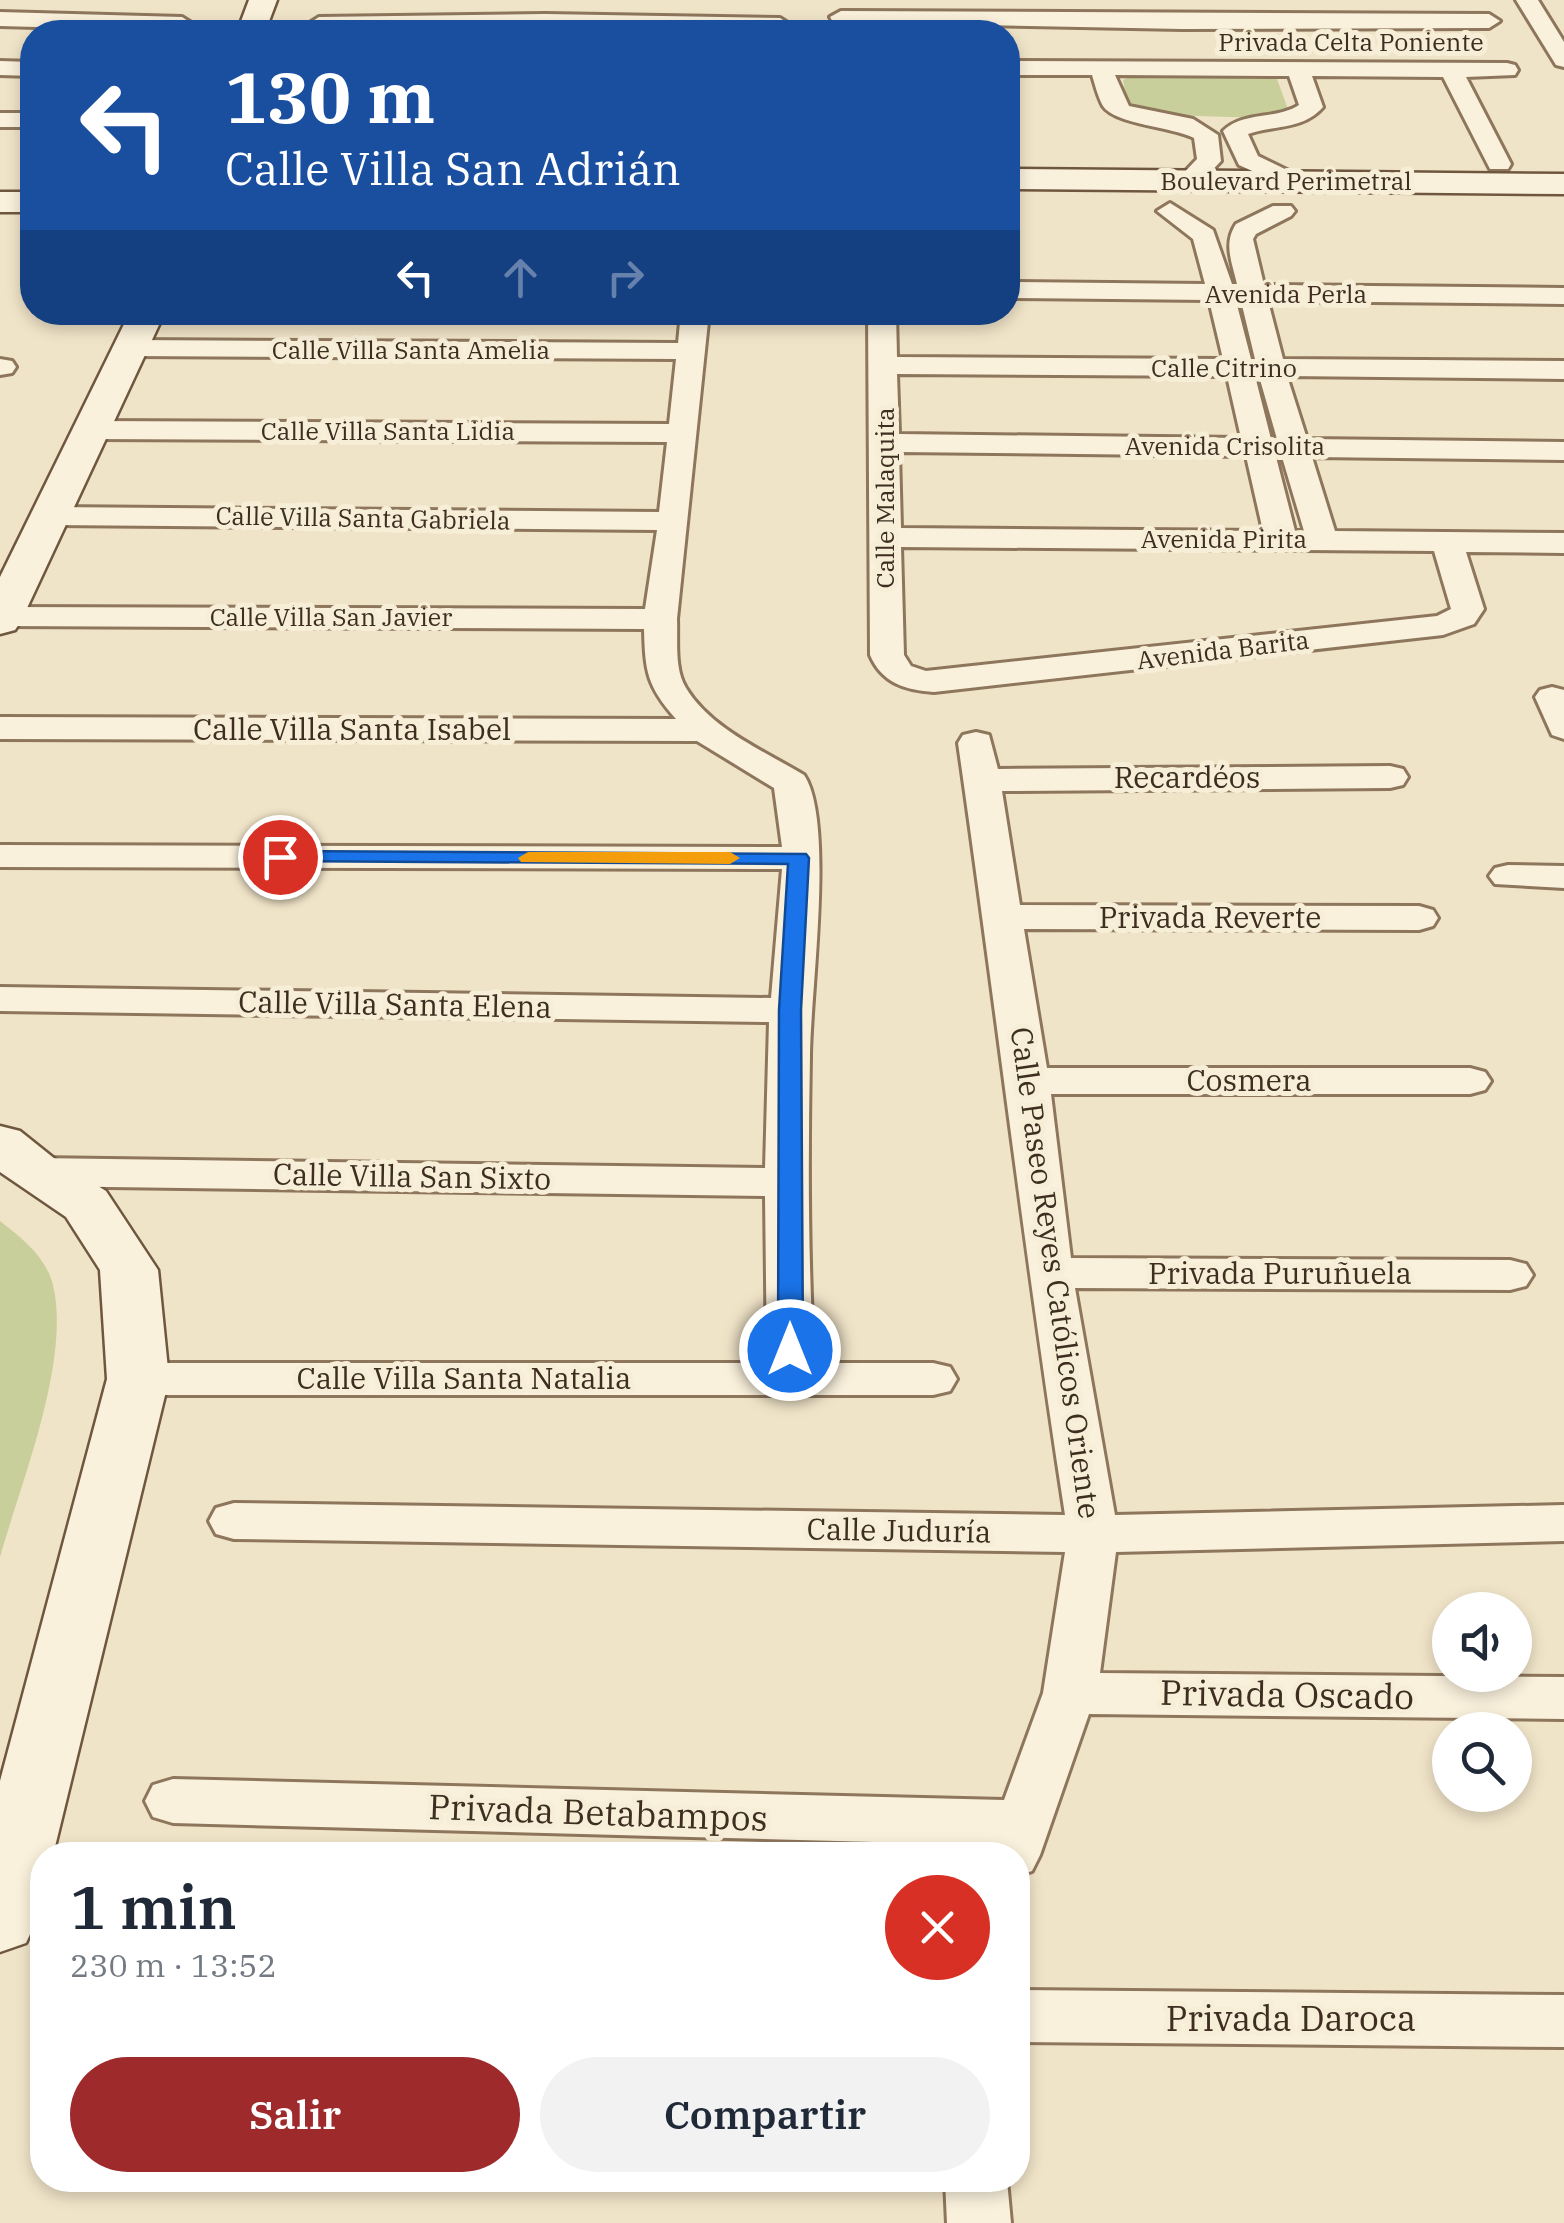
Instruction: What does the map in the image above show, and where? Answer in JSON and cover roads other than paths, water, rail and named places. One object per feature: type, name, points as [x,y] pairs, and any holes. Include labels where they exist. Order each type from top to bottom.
[{"type":"street","points":[[1527,0],[1564,60]]},
{"type":"street","points":[[841,17],[895,20]]},
{"type":"street","points":[[0,19],[36,20]]},
{"type":"street","points":[[470,20],[604,20]]},
{"type":"street","points":[[1020,27],[1186,36],[1490,21]]},
{"type":"street","points":[[1020,68],[1101,69],[1186,36]]},
{"type":"street","name":"Privada Celta Poniente","points":[[1186,36],[1298,69],[1507,70]]},
{"type":"street","points":[[1101,69],[1114,105],[1121,111],[1202,130],[1208,161],[1188,180]]},
{"type":"street","points":[[1298,69],[1311,108],[1304,115],[1235,131],[1240,147],[1286,196],[1245,229],[1242,250],[1270,368],[1322,540]]},
{"type":"street","points":[[1450,70],[1499,164]]},
{"type":"street","points":[[1208,146],[1240,147]]},
{"type":"street","name":"Boulevard Perimetral","points":[[1020,179],[1188,180],[1286,196],[1564,213]]},
{"type":"street","name":"Boulevard Perimetral","points":[[1020,209],[1170,210],[1286,196],[1564,184]]},
{"type":"street","points":[[1170,210],[1194,225],[1210,250],[1281,540]]},
{"type":"street","points":[[1210,250],[1242,250]]},
{"type":"street","name":"Avenida Perla","points":[[1020,290],[1564,296]]},
{"type":"street","points":[[1,618],[142,325]]},
{"type":"street","points":[[692,325],[674,521],[660,619],[668,690],[704,730],[791,784],[798,805],[799,858],[790,1010],[791,1379]]},
{"type":"street","name":"Calle Malaquita","points":[[882,325],[886,655],[904,677]]},
{"type":"street","name":"Calle Villa Santa Amelia","points":[[132,348],[689,351]]},
{"type":"street","name":"Calle Citrino","points":[[884,365],[1564,370]]},
{"type":"street","name":"Calle Villa Santa Lidia","points":[[93,430],[682,433]]},
{"type":"street","name":"Avenida Crisolita","points":[[885,444],[1564,451]]},
{"type":"street","name":"Calle Villa Santa Gabriela","points":[[52,516],[674,521]]},
{"type":"street","name":"Avenida Pirita","points":[[884,537],[1564,543]]},
{"type":"street","name":"Avenida Barita","points":[[904,677],[934,682],[1443,624],[1462,617],[1468,609],[1447,542]]},
{"type":"street","name":"Calle Villa San Javier","points":[[1,618],[660,619]]},
{"type":"street","name":"Calle Villa Santa Isabel","points":[[0,728],[704,730]]},
{"type":"street","name":"Recardéos","points":[[980,762],[1390,777]]},
{"type":"street","name":"Calle Paseo Reyes Católicos Oriente","points":[[980,762],[1028,1081],[1050,1273],[1093,1534],[1070,1694],[1018,1839]]},
{"type":"street","points":[[0,856],[799,858]]},
{"type":"street","points":[[1508,876],[1564,876]]},
{"type":"street","name":"Privada Reverte","points":[[1001,918],[1419,918]]},
{"type":"street","name":"Calle Villa Santa Elena","points":[[0,999],[790,1010]]},
{"type":"street","name":"Cosmera","points":[[1028,1081],[1470,1081]]},
{"type":"street","points":[[0,1921],[138,1379],[129,1270],[86,1204],[17,1158]]},
{"type":"street","name":"Calle Villa San Sixto","points":[[17,1158],[789,1182]]},
{"type":"street","name":"Privada Puruñuela","points":[[1050,1273],[1510,1275]]},
{"type":"street","name":"Calle Villa Santa Natalia","points":[[138,1379],[933,1378]]},
{"type":"street","name":"Calle Juduría","points":[[234,1521],[1093,1534],[1564,1523]]},
{"type":"street","name":"Privada Oscado","points":[[1070,1694],[1564,1698]]},
{"type":"street","name":"Privada Betabampos","points":[[174,1802],[1018,1839]]},
{"type":"street","name":"Privada Daroca","points":[[1030,2016],[1564,2021]]},
{"type":"street","points":[[977,2192],[978,2223]]}]
